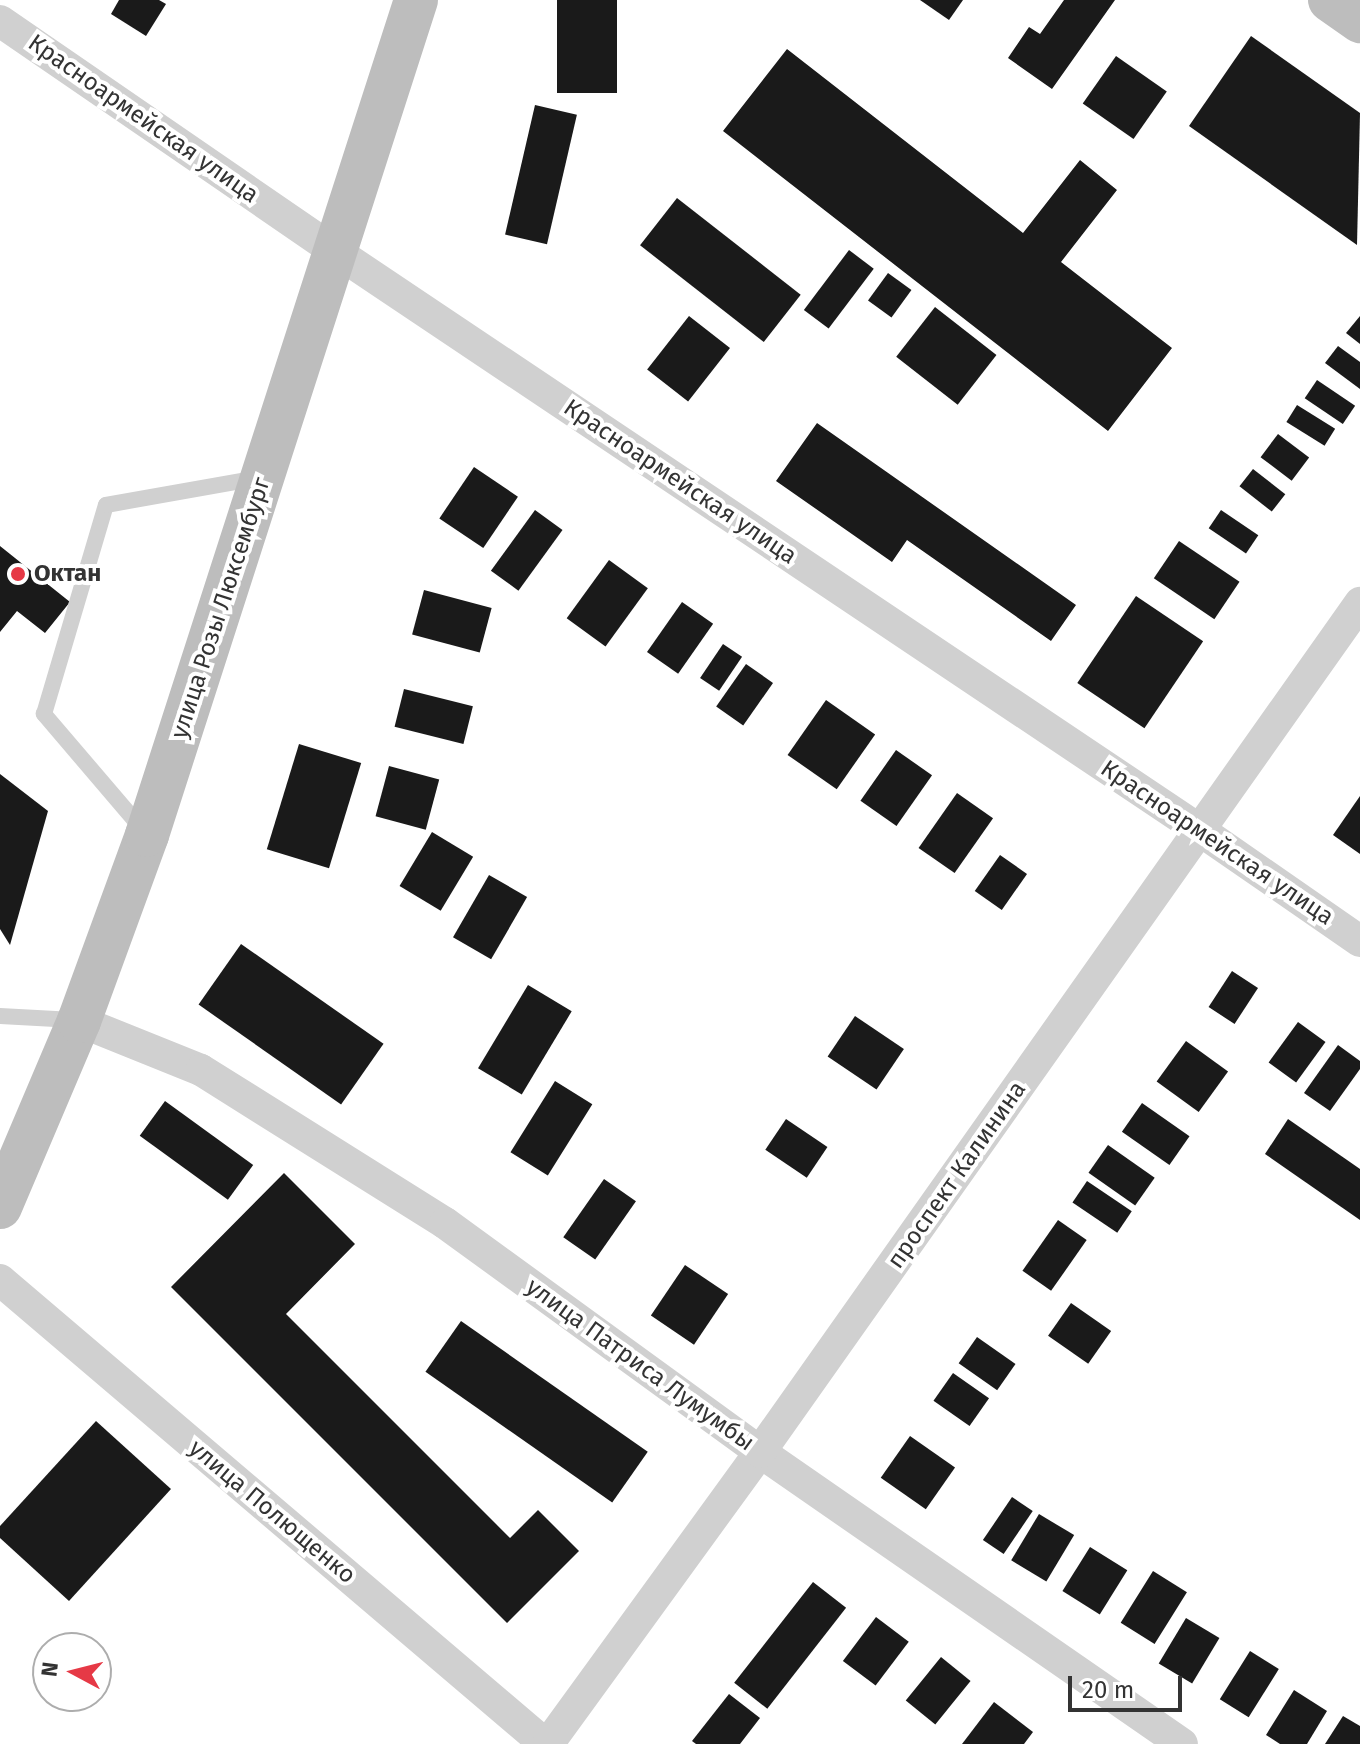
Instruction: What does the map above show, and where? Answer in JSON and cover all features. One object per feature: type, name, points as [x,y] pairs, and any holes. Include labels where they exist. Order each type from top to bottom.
[{"type":"main road","name":"улица Розы Люксембург","points":[[0,1207],[79,1021],[147,835],[416,0]]},
{"type":"main road","points":[[1330,0],[1360,21]]},
{"type":"street","name":"Красноармейская улица","points":[[0,21],[335,251],[1201,831],[1360,941]]},
{"type":"street","name":"проспект Калинина","points":[[546,1744],[760,1452],[1360,603]]},
{"type":"street","name":"улица Патриса Лумумбы","points":[[79,1021],[201,1070],[445,1223],[760,1452],[1182,1744]]},
{"type":"street","name":"улица Полющенко","points":[[0,1280],[546,1744]]},
{"type":"lane","points":[[147,835],[44,714],[106,505],[264,477]]},
{"type":"lane","points":[[0,1016],[79,1021]]},
{"type":"building","points":[[119,0],[159,0],[166,4],[146,36],[111,14]]},
{"type":"building","points":[[557,0],[617,0],[617,93],[557,93]]},
{"type":"building","points":[[920,0],[963,0],[949,20]]},
{"type":"building","points":[[1064,0],[1115,0],[1052,89],[1008,58],[1029,27],[1040,34]]},
{"type":"building","points":[[1251,36],[1360,113],[1357,245],[1189,126]]},
{"type":"building","points":[[787,49],[1023,233],[1080,160],[1117,190],[1061,262],[1172,348],[1108,431],[723,131]]},
{"type":"building","points":[[1116,56],[1167,92],[1134,139],[1083,104]]},
{"type":"building","points":[[535,105],[577,115],[547,244],[505,235]]},
{"type":"building","points":[[677,198],[801,295],[764,342],[640,245]]},
{"type":"building","points":[[849,250],[874,269],[829,329],[804,310]]},
{"type":"building","points":[[888,273],[911,290],[891,318],[868,301]]},
{"type":"building","points":[[935,307],[996,355],[958,405],[896,357]]},
{"type":"building","points":[[689,316],[730,348],[688,402],[647,370]]},
{"type":"building","points":[[1360,316],[1360,344],[1346,333]]},
{"type":"building","points":[[1338,346],[1360,362],[1360,389],[1325,363]]},
{"type":"building","points":[[1317,380],[1355,406],[1343,424],[1305,398]]},
{"type":"building","points":[[1297,405],[1335,429],[1325,446],[1286,422]]},
{"type":"building","points":[[817,423],[1076,605],[1051,641],[907,540],[892,562],[776,481]]},
{"type":"building","points":[[1278,434],[1309,457],[1292,481],[1261,457]]},
{"type":"building","points":[[474,467],[518,497],[483,548],[439,518]]},
{"type":"building","points":[[1253,469],[1285,494],[1272,512],[1239,486]]},
{"type":"building","points":[[535,510],[563,530],[518,591],[491,571]]},
{"type":"building","points":[[1221,510],[1258,535],[1246,553],[1209,528]]},
{"type":"building","points":[[1179,541],[1240,582],[1214,619],[1154,578]]},
{"type":"building","name":"Октан","points":[[0,546],[70,602],[45,633],[17,611],[0,632]]},
{"type":"building","points":[[609,560],[648,588],[606,646],[567,618]]},
{"type":"building","points":[[424,590],[492,608],[480,653],[412,634]]},
{"type":"building","points":[[1136,596],[1203,641],[1144,728],[1077,683]]},
{"type":"building","points":[[682,602],[713,624],[678,674],[647,652]]},
{"type":"building","points":[[723,644],[742,657],[719,691],[700,678]]},
{"type":"building","points":[[746,664],[773,683],[743,726],[716,707]]},
{"type":"building","points":[[404,689],[473,706],[463,744],[395,727]]},
{"type":"building","points":[[826,700],[875,734],[837,789],[788,755]]},
{"type":"building","points":[[299,744],[361,763],[329,868],[267,849]]},
{"type":"building","points":[[896,750],[932,775],[896,826],[860,801]]},
{"type":"building","points":[[389,766],[439,779],[426,830],[376,816]]},
{"type":"building","points":[[0,774],[48,811],[10,945],[0,929]]},
{"type":"building","points":[[957,793],[993,818],[955,873],[919,848]]},
{"type":"building","points":[[1360,796],[1360,854],[1333,835]]},
{"type":"building","points":[[432,832],[473,857],[441,911],[400,886]]},
{"type":"building","points":[[1000,855],[1027,874],[1002,910],[975,891]]},
{"type":"building","points":[[489,875],[527,897],[491,959],[453,937]]},
{"type":"building","points":[[241,944],[384,1044],[341,1104],[199,1005]]},
{"type":"building","points":[[1232,971],[1258,988],[1235,1024],[1209,1007]]},
{"type":"building","points":[[528,985],[572,1011],[522,1094],[478,1068]]},
{"type":"building","points":[[855,1016],[904,1049],[877,1090],[828,1057]]},
{"type":"building","points":[[1298,1022],[1326,1042],[1296,1082],[1269,1062]]},
{"type":"building","points":[[1186,1041],[1228,1072],[1199,1112],[1157,1081]]},
{"type":"building","points":[[1338,1045],[1360,1061],[1360,1069],[1330,1111],[1304,1093]]},
{"type":"building","points":[[555,1081],[592,1104],[548,1176],[510,1152]]},
{"type":"building","points":[[165,1101],[253,1165],[228,1200],[140,1136]]},
{"type":"building","points":[[1142,1103],[1190,1136],[1169,1165],[1122,1132]]},
{"type":"building","points":[[786,1119],[827,1147],[807,1178],[765,1150]]},
{"type":"building","points":[[1288,1119],[1360,1169],[1360,1220],[1265,1154]]},
{"type":"building","points":[[1108,1145],[1155,1178],[1135,1206],[1088,1173]]},
{"type":"building","points":[[284,1173],[355,1244],[286,1314],[510,1538],[538,1510],[579,1551],[507,1623],[171,1287]]},
{"type":"building","points":[[604,1179],[636,1201],[595,1260],[563,1237]]},
{"type":"building","points":[[1087,1181],[1132,1211],[1117,1233],[1072,1203]]},
{"type":"building","points":[[1058,1220],[1087,1240],[1051,1291],[1022,1271]]},
{"type":"building","points":[[685,1265],[728,1294],[694,1345],[651,1316]]},
{"type":"building","points":[[1071,1303],[1111,1331],[1088,1364],[1048,1336]]},
{"type":"building","points":[[461,1321],[648,1452],[612,1503],[425,1372]]},
{"type":"building","points":[[977,1337],[1016,1364],[997,1390],[959,1363]]},
{"type":"building","points":[[953,1373],[989,1398],[970,1426],[933,1401]]},
{"type":"building","points":[[96,1421],[171,1489],[69,1601],[0,1538],[0,1526]]},
{"type":"building","points":[[910,1436],[955,1468],[926,1509],[881,1478]]},
{"type":"building","points":[[1012,1497],[1033,1511],[1004,1554],[983,1540]]},
{"type":"building","points":[[1039,1514],[1074,1535],[1046,1581],[1011,1560]]},
{"type":"building","points":[[1090,1547],[1127,1570],[1100,1614],[1062,1591]]},
{"type":"building","points":[[1153,1571],[1187,1592],[1155,1644],[1121,1623]]},
{"type":"building","points":[[813,1582],[846,1608],[767,1709],[734,1683]]},
{"type":"building","points":[[876,1617],[909,1642],[876,1686],[843,1661]]},
{"type":"building","points":[[1186,1618],[1219,1638],[1192,1684],[1159,1663]]},
{"type":"building","points":[[1250,1651],[1279,1669],[1249,1717],[1220,1699]]},
{"type":"building","points":[[941,1657],[971,1681],[935,1724],[906,1701]]},
{"type":"building","points":[[1294,1690],[1327,1711],[1307,1744],[1280,1744],[1266,1735]]},
{"type":"building","points":[[729,1694],[760,1718],[740,1744],[696,1744],[692,1741]]},
{"type":"building","points":[[994,1702],[1033,1732],[1024,1744],[962,1744]]},
{"type":"building","points":[[1343,1716],[1360,1726],[1360,1744],[1325,1744]]},
{"type":"place","name":"Октан","points":[[18,574]]}]
